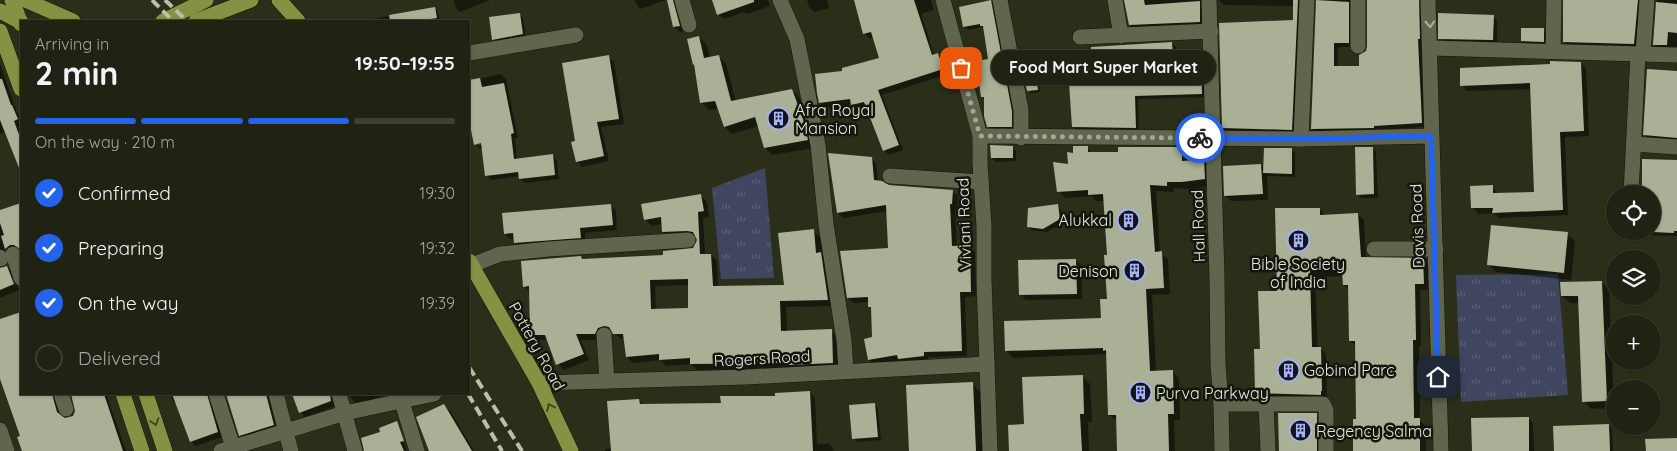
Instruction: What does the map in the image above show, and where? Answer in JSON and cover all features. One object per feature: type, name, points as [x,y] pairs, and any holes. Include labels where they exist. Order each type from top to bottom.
[{"type":"main road","points":[[12,0],[20,20]]},
{"type":"main road","points":[[24,0],[71,20]]},
{"type":"main road","points":[[165,20],[206,0]]},
{"type":"main road","points":[[199,20],[251,0]]},
{"type":"main road","points":[[279,0],[297,20]]},
{"type":"main road","points":[[0,12],[20,22]]},
{"type":"main road","points":[[0,31],[20,86]]},
{"type":"main road","name":"Pottery Road","points":[[470,263],[539,384],[570,451]]},
{"type":"main road","points":[[123,395],[142,451]]},
{"type":"main road","points":[[146,395],[165,451]]},
{"type":"street","points":[[682,0],[689,25]]},
{"type":"street","points":[[780,0],[797,39],[818,146],[826,224],[844,340],[846,371]]},
{"type":"street","name":"Viviani Road","points":[[943,0],[980,136],[990,451]]},
{"type":"street","points":[[1000,0],[1021,110],[1021,138]]},
{"type":"street","points":[[1115,0],[1120,36]]},
{"type":"street","name":"Hall Road","points":[[1209,0],[1222,451]]},
{"type":"street","points":[[1301,139],[1307,0]]},
{"type":"street","points":[[1358,0],[1358,46]]},
{"type":"street","name":"Davis Road","points":[[1428,0],[1431,48],[1431,136],[1436,250],[1440,451]]},
{"type":"street","points":[[1553,52],[1554,0]]},
{"type":"street","points":[[1632,185],[1647,0]]},
{"type":"street","points":[[1080,37],[1211,31]]},
{"type":"street","points":[[470,53],[576,35]]},
{"type":"street","points":[[1431,48],[1677,55]]},
{"type":"street","points":[[980,136],[1021,138],[1301,139],[1431,136]]},
{"type":"street","points":[[1634,144],[1677,147]]},
{"type":"street","points":[[890,176],[981,182]]},
{"type":"street","points":[[470,263],[500,254],[557,248],[688,240]]},
{"type":"street","points":[[1374,249],[1436,250]]},
{"type":"street","points":[[7,256],[20,276]]},
{"type":"street","points":[[604,335],[607,381]]},
{"type":"street","name":"Rogers Road","points":[[539,384],[987,364]]},
{"type":"street","points":[[61,395],[66,409]]},
{"type":"street","points":[[216,395],[227,449],[345,413],[430,395]]},
{"type":"street","points":[[276,395],[285,432],[292,451]]},
{"type":"street","points":[[339,395],[355,451]]},
{"type":"street","points":[[402,402],[417,451]]},
{"type":"street","points":[[1221,404],[1323,404],[1326,410],[1326,451]]},
{"type":"street","points":[[1266,404],[1268,451]]},
{"type":"street","points":[[0,430],[7,451]]},
{"type":"green space","points":[[765,168],[774,278],[721,279],[712,188]]},
{"type":"green space","points":[[1558,274],[1568,395],[1461,402],[1456,275]]},
{"type":"building","points":[[667,0],[673,0],[680,26],[673,27]]},
{"type":"building","points":[[712,0],[754,0],[754,2],[717,15]]},
{"type":"building","points":[[854,0],[914,0],[932,55],[938,53],[943,69],[878,90],[899,145],[883,151],[864,102],[851,105],[850,99],[819,103],[817,93],[815,74],[842,71],[842,68],[879,58],[871,32],[863,34]]},
{"type":"building","points":[[991,0],[1012,111],[1012,127],[987,127],[984,116],[984,97],[981,97],[976,61],[988,59],[983,26],[980,26],[980,24],[963,27],[959,7]]},
{"type":"building","points":[[1124,0],[1144,0],[1145,5],[1200,1],[1200,22],[1129,25]]},
{"type":"building","points":[[1293,0],[1298,0],[1292,130],[1222,128],[1219,23],[1293,20]]},
{"type":"building","points":[[1316,0],[1349,2],[1349,43],[1334,43],[1334,66],[1359,66],[1359,55],[1366,51],[1367,46],[1367,0],[1419,0],[1420,39],[1418,39],[1422,123],[1374,126],[1374,128],[1311,129]]},
{"type":"building","points":[[1563,0],[1638,0],[1634,44],[1563,42]]},
{"type":"building","points":[[1656,2],[1677,4],[1677,33],[1668,32],[1667,45],[1653,45]]},
{"type":"building","points":[[435,7],[437,18],[390,20],[389,15]]},
{"type":"building","points":[[520,13],[523,34],[492,40],[489,17]]},
{"type":"building","points":[[1438,13],[1494,15],[1493,40],[1438,39]]},
{"type":"building","points":[[1521,28],[1544,28],[1544,42],[1521,41]]},
{"type":"building","points":[[699,36],[704,58],[719,55],[731,101],[792,89],[803,119],[808,140],[764,148],[755,117],[724,127],[715,101],[700,103],[694,64],[687,39]]},
{"type":"building","points":[[1172,42],[1173,55],[1201,54],[1202,94],[1135,96],[1136,128],[1072,127],[1067,54],[1091,52],[1091,47]]},
{"type":"building","points":[[609,55],[619,119],[597,122],[604,156],[576,162],[571,142],[575,141],[562,63]]},
{"type":"building","points":[[1034,59],[1038,90],[1027,91],[1021,61]]},
{"type":"building","points":[[1550,61],[1581,62],[1584,131],[1560,132],[1563,210],[1492,213],[1493,208],[1471,208],[1470,186],[1493,185],[1493,193],[1534,192],[1530,83],[1460,86],[1460,68],[1550,64]]},
{"type":"building","points":[[1647,69],[1677,71],[1677,138],[1643,135]]},
{"type":"building","points":[[480,78],[482,87],[504,83],[514,133],[511,134],[514,159],[553,154],[555,175],[519,179],[518,172],[485,176],[481,143],[474,145],[470,125],[470,80]]},
{"type":"building","points":[[0,79],[2,79],[18,119],[14,121],[20,137],[20,170],[0,120]]},
{"type":"building","points":[[990,145],[1013,146],[1013,158],[991,158]]},
{"type":"building","points":[[1073,146],[1088,146],[1088,152],[1118,152],[1118,147],[1182,147],[1182,161],[1204,159],[1205,179],[1167,182],[1167,186],[1150,185],[1155,252],[1162,251],[1164,288],[1146,289],[1150,371],[1173,370],[1174,414],[1168,414],[1169,451],[1117,451],[1116,415],[1108,415],[1106,350],[1103,351],[1103,348],[1005,351],[1004,321],[1101,318],[1100,299],[1107,299],[1104,255],[1107,255],[1103,194],[1088,195],[1088,190],[1057,192],[1053,162],[1068,164],[1067,152],[1073,153]]},
{"type":"building","points":[[1355,147],[1373,147],[1374,194],[1356,195]]},
{"type":"building","points":[[1264,148],[1292,148],[1292,174],[1263,173]]},
{"type":"building","points":[[828,153],[872,157],[874,180],[882,181],[889,185],[953,190],[952,204],[950,204],[952,246],[970,245],[971,292],[960,292],[962,351],[924,352],[924,356],[898,359],[897,355],[868,360],[864,339],[872,337],[871,307],[868,307],[868,297],[847,298],[840,251],[888,248],[886,205],[837,213]]},
{"type":"building","points":[[1642,159],[1677,160],[1677,231],[1674,231],[1674,233],[1661,232],[1661,185],[1642,185]]},
{"type":"building","points":[[1261,164],[1263,194],[1224,196],[1223,166]]},
{"type":"building","points":[[701,194],[704,211],[698,212],[700,254],[711,254],[713,286],[784,285],[778,233],[814,229],[816,253],[821,252],[828,300],[780,301],[781,331],[832,329],[833,363],[787,365],[787,363],[690,364],[690,358],[659,360],[659,354],[626,357],[623,334],[613,334],[609,327],[604,326],[598,328],[595,334],[576,334],[584,354],[556,365],[545,335],[530,335],[529,286],[523,287],[521,261],[581,256],[582,259],[663,255],[663,251],[693,248],[697,240],[693,232],[662,232],[661,217],[644,220],[641,204]],"holes":[[[688,279],[688,308],[651,309],[650,280]]]},
{"type":"building","points":[[20,203],[20,249],[14,245],[10,245],[5,249],[1,236],[4,235],[0,223],[0,210]]},
{"type":"building","points":[[611,204],[613,225],[580,228],[581,238],[514,243],[513,233],[504,234],[502,213]]},
{"type":"building","points":[[1058,204],[1060,219],[1043,229],[1027,227],[1028,208]]},
{"type":"building","points":[[1275,208],[1320,208],[1320,215],[1358,213],[1361,257],[1423,258],[1424,284],[1415,284],[1416,340],[1413,340],[1414,418],[1420,418],[1420,451],[1353,451],[1353,419],[1356,419],[1355,341],[1349,341],[1348,285],[1343,285],[1342,271],[1310,271],[1312,347],[1321,347],[1321,395],[1255,393],[1254,349],[1260,349],[1258,291],[1277,291]]},
{"type":"building","points":[[1491,225],[1568,232],[1564,273],[1487,265]]},
{"type":"building","points":[[1076,259],[1077,294],[1019,295],[1018,260]]},
{"type":"building","points":[[7,266],[14,284],[0,290],[0,268]]},
{"type":"building","points":[[1602,281],[1606,401],[1582,402],[1578,296],[1561,296],[1560,282]]},
{"type":"building","points":[[20,312],[20,395],[52,395],[57,412],[65,418],[73,416],[75,411],[71,395],[104,395],[123,451],[22,451],[17,437],[20,436],[0,379],[0,319]]},
{"type":"building","points":[[1083,375],[1084,414],[1080,414],[1082,451],[1009,451],[1008,425],[1024,424],[1022,377]]},
{"type":"building","points":[[973,382],[976,451],[909,451],[906,385]]},
{"type":"building","points":[[810,391],[813,451],[611,451],[607,401],[639,399],[640,404],[721,403],[720,396],[775,396],[775,393]]},
{"type":"building","points":[[172,395],[207,395],[218,432],[190,442]]},
{"type":"building","points":[[226,395],[266,395],[274,425],[239,436]]},
{"type":"building","points":[[292,395],[330,395],[331,401],[299,413]]},
{"type":"building","points":[[875,403],[878,437],[852,439],[849,405]]},
{"type":"building","points":[[444,404],[472,451],[429,451],[416,417]]},
{"type":"building","name":"Regency Salma","points":[[1278,413],[1317,413],[1317,451],[1279,451]]},
{"type":"building","points":[[1529,417],[1529,451],[1472,451],[1471,418]]},
{"type":"building","points":[[397,421],[404,441],[400,442],[404,451],[364,451],[361,438],[380,432],[379,428]]},
{"type":"building","points":[[1606,424],[1606,435],[1609,435],[1610,451],[1554,451],[1553,426]]},
{"type":"building","points":[[1677,438],[1677,451],[1646,451],[1645,439]]},
{"type":"railway","points":[[152,0],[172,20]]},
{"type":"railway","points":[[165,0],[186,20]]},
{"type":"railway","points":[[470,369],[522,451]]},
{"type":"railway","points":[[469,395],[502,451]]},
{"type":"way so far","points":[[961,68],[980,136],[1021,138],[1200,138]]},
{"type":"place","name":"Food Mart Super Market","points":[[961,68]]},
{"type":"place","name":"Afra Royal Mansion","points":[[779,119]]},
{"type":"place","name":"Alukkal","points":[[1128,220]]},
{"type":"place","name":"Bible Society of India","points":[[1298,240]]},
{"type":"place","name":"Denison","points":[[1134,271]]},
{"type":"place","name":"Gobind Parc","points":[[1288,370]]},
{"type":"place","name":"Purva Parkway","points":[[1140,393]]},
{"type":"place","name":"Regency Salma","points":[[1300,431]]},
{"type":"route","points":[[1200,138],[1301,139],[1431,136],[1436,250],[1438,377]]}]
